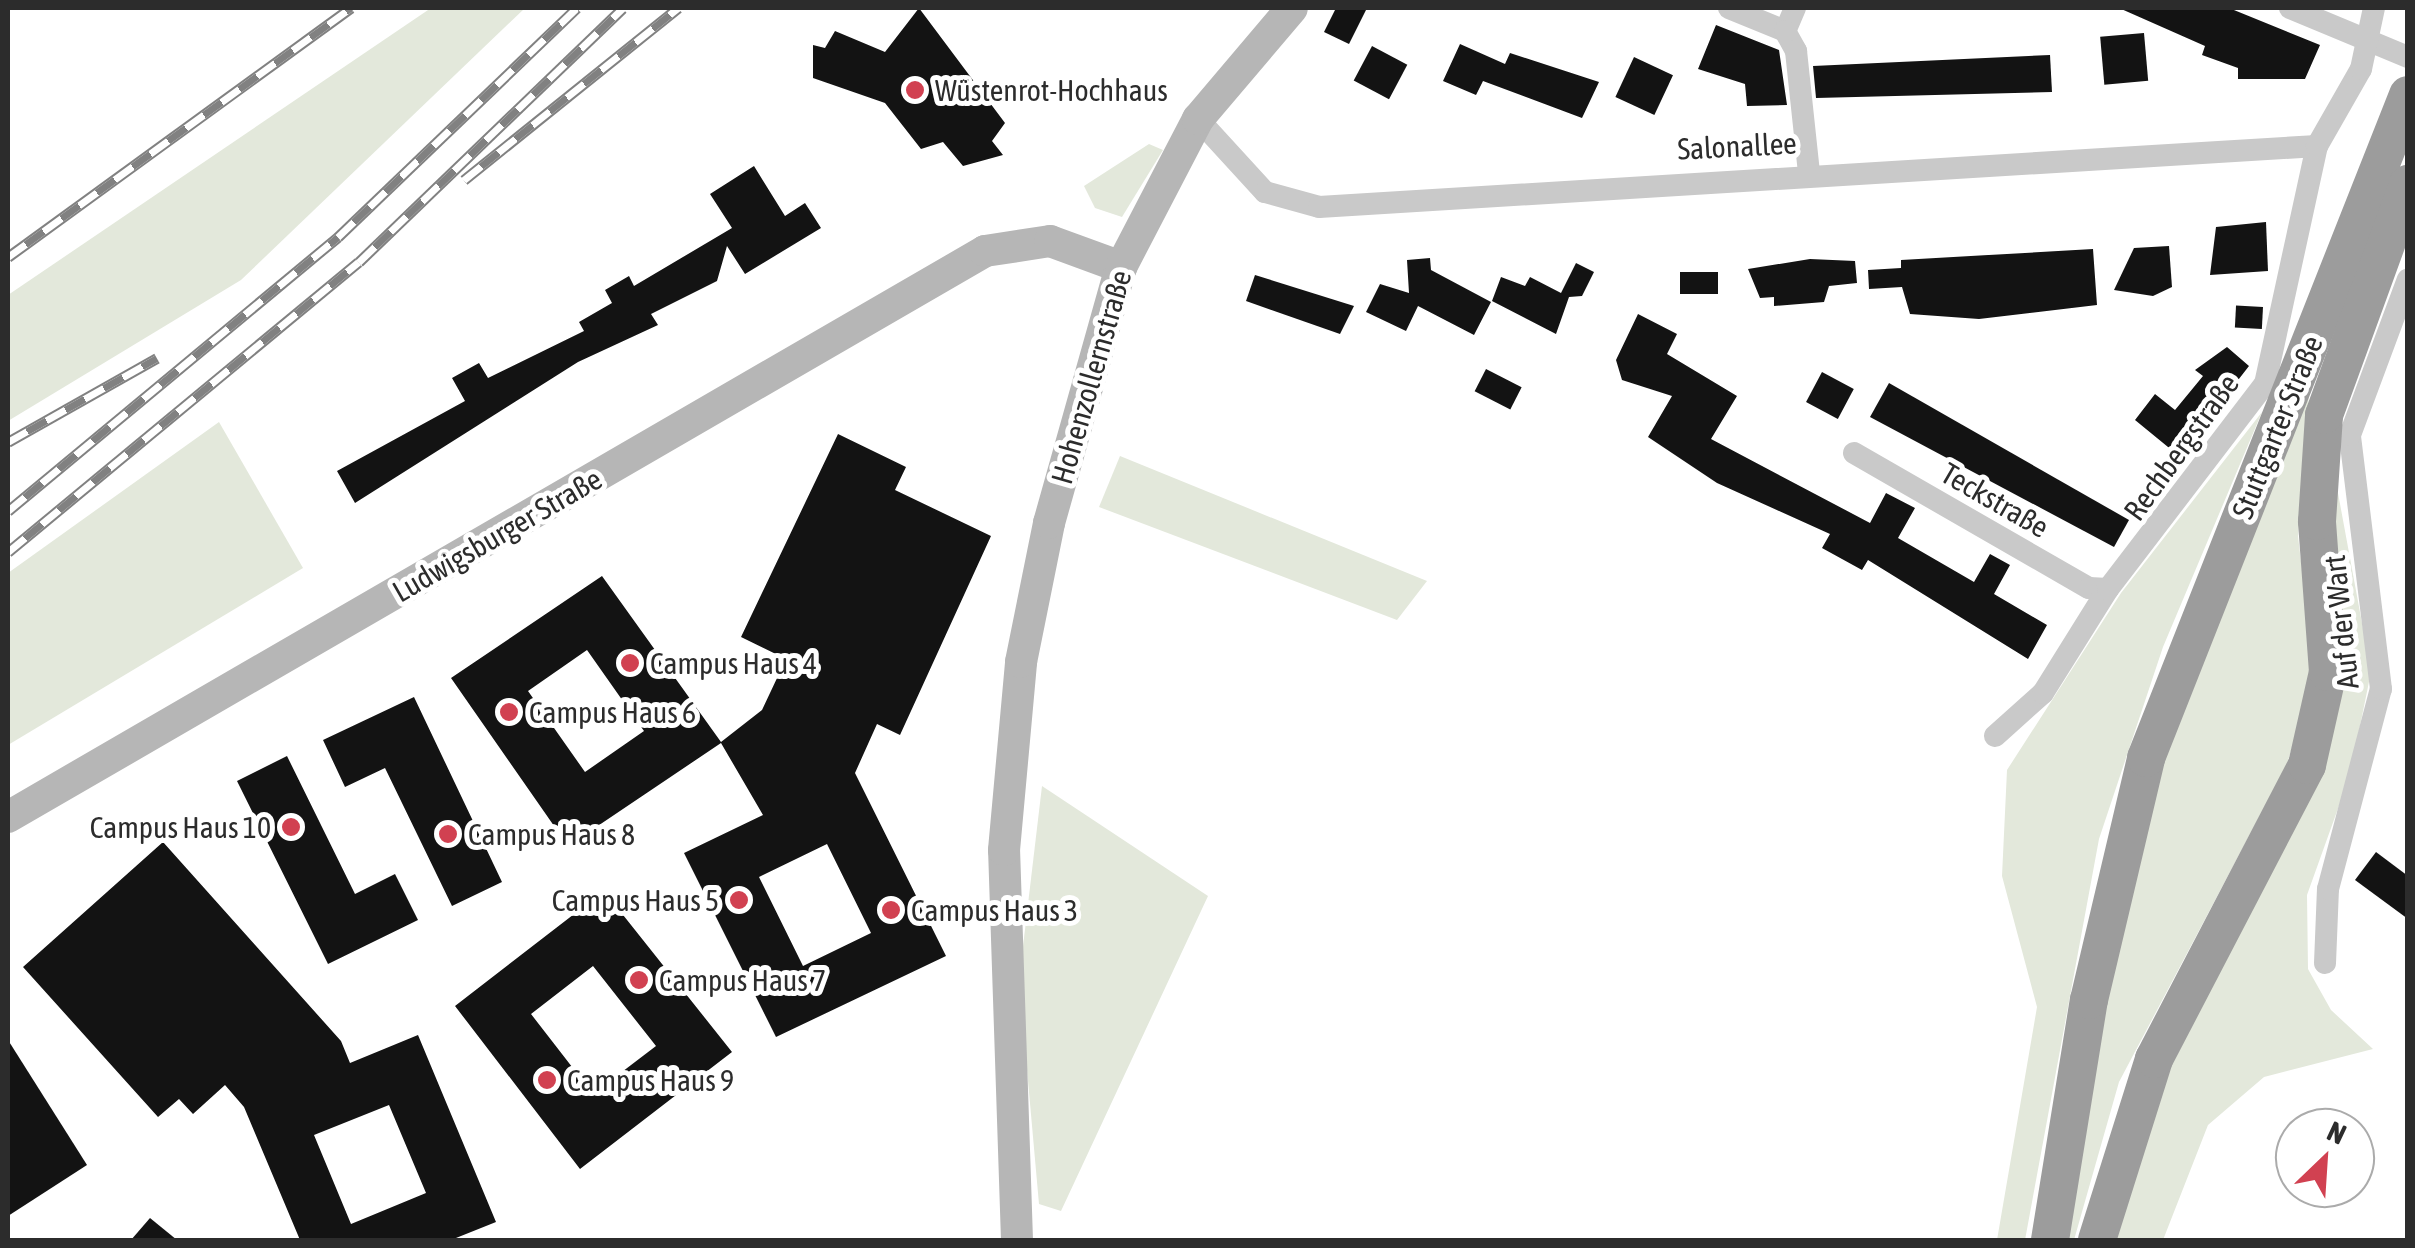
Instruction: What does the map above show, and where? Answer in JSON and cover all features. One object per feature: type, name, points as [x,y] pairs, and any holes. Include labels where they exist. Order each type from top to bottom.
[{"type":"highway","name":"Stuttgarter Straße","points":[[2050,1240],[2092,981],[2146,758],[2408,96]]},
{"type":"highway","name":"Stuttgarter Straße","points":[[2097,1240],[2154,1059],[2308,765],[2328,672],[2317,521],[2324,415],[2408,184]]},
{"type":"main road","name":"Hohenzollernstraße","points":[[1017,1240],[1003,954],[1012,736],[1049,523],[1121,267],[1204,111],[1292,8]]},
{"type":"main road","name":"Ludwigsburger Straße","points":[[8,818],[985,250],[1050,241],[1121,267]]},
{"type":"street","points":[[1728,8],[1785,31],[1796,52],[1808,172]]},
{"type":"street","points":[[1785,31],[1795,8]]},
{"type":"street","points":[[2290,8],[2408,56]]},
{"type":"street","points":[[2361,38],[2374,8]]},
{"type":"street","name":"Rechbergstraße","points":[[1995,736],[2043,694],[2108,589],[2266,384],[2317,146],[2361,69],[2361,38]]},
{"type":"street","name":"Salonallee","points":[[1204,111],[1285,204],[2317,146]]},
{"type":"street","name":"Auf der Wart","points":[[2325,963],[2328,889],[2381,689],[2350,435],[2408,279]]},
{"type":"street","name":"Teckstraße","points":[[1854,453],[2089,588],[2108,589]]},
{"type":"shaded area","points":[[431,8],[525,8],[241,280],[8,421],[8,295]]},
{"type":"shaded area","points":[[1149,144],[1163,150],[1122,217],[1095,208],[1084,186]]},
{"type":"shaded area","points":[[2309,394],[2298,536],[2314,674],[2287,764],[2119,1082],[2074,1240],[2065,1240],[2105,1006],[2162,762]]},
{"type":"shaded area","points":[[2262,412],[2163,647],[2099,839],[2025,1240],[1997,1240],[2037,1007],[2002,876],[2007,770],[2121,593]]},
{"type":"shaded area","points":[[219,422],[303,568],[8,745],[8,573]]},
{"type":"shaded area","points":[[2331,455],[2371,672],[2350,775],[2307,895],[2308,969],[2331,1010],[2373,1049],[2264,1077],[2208,1125],[2163,1240],[2110,1240],[2154,1100],[2323,769]]},
{"type":"shaded area","points":[[1120,456],[1427,581],[1397,620],[1099,507]]},
{"type":"shaded area","points":[[1042,786],[1208,896],[1061,1211],[1039,1204],[1019,980]]},
{"type":"building","name":"Wüstenrot-Hochhaus","points":[[919,8],[1005,123],[992,141],[1003,155],[963,166],[943,142],[921,149],[885,103],[813,78],[813,45],[825,48],[835,31],[885,52]]},
{"type":"building","points":[[1336,8],[1367,8],[1349,44],[1324,32]]},
{"type":"building","points":[[2119,8],[2229,8],[2320,45],[2305,79],[2238,79],[2238,68],[2202,55],[2205,46]]},
{"type":"building","points":[[1716,25],[1779,50],[1787,105],[1747,106],[1745,84],[1698,69]]},
{"type":"building","points":[[2144,33],[2148,81],[2104,85],[2100,37]]},
{"type":"building","points":[[1460,44],[1505,64],[1510,53],[1599,82],[1582,118],[1483,81],[1476,95],[1443,81]]},
{"type":"building","points":[[1372,46],[1407,65],[1389,99],[1354,80]]},
{"type":"building","points":[[2050,55],[2052,92],[1816,98],[1813,66]]},
{"type":"building","points":[[1634,57],[1673,75],[1654,115],[1615,97]]},
{"type":"building","points":[[754,166],[785,216],[805,203],[821,228],[745,274],[727,246],[717,281],[651,314],[658,325],[578,362],[355,503],[337,471],[465,401],[452,378],[479,363],[488,378],[584,331],[579,322],[612,303],[605,290],[629,276],[634,286],[732,228],[710,194]]},
{"type":"building","points":[[2266,222],[2268,271],[2210,275],[2216,227]]},
{"type":"building","points":[[2169,246],[2172,287],[2153,296],[2114,290],[2134,248]]},
{"type":"building","points":[[2093,249],[2097,305],[1979,319],[1910,314],[1902,287],[1869,289],[1868,270],[1901,268],[1901,260]]},
{"type":"building","points":[[1430,258],[1431,270],[1491,302],[1474,335],[1418,306],[1406,331],[1366,312],[1380,284],[1409,293],[1407,260]]},
{"type":"building","points":[[1810,259],[1855,261],[1857,283],[1829,286],[1824,302],[1774,306],[1774,297],[1760,298],[1748,269]]},
{"type":"building","points":[[1576,263],[1594,272],[1582,296],[1569,297],[1556,334],[1492,301],[1501,277],[1525,286],[1530,277],[1561,293]]},
{"type":"building","points":[[1680,272],[1718,272],[1718,294],[1680,294]]},
{"type":"building","points":[[1255,275],[1354,306],[1340,334],[1246,301]]},
{"type":"building","points":[[2236,306],[2263,307],[2262,329],[2235,328]]},
{"type":"building","points":[[1638,314],[1677,334],[1667,354],[1737,396],[1711,439],[1870,523],[1886,493],[1915,508],[1898,538],[1974,582],[1990,554],[2010,565],[1994,594],[2047,625],[2028,659],[1868,560],[1862,570],[1822,548],[1830,534],[1717,483],[1648,437],[1672,396],[1622,380],[1616,360]]},
{"type":"building","points":[[2227,347],[2249,366],[2179,456],[2135,420],[2155,394],[2175,410],[2203,376],[2195,370]]},
{"type":"building","points":[[1486,369],[1522,387],[1510,409],[1475,391]]},
{"type":"building","points":[[1822,372],[1854,389],[1838,419],[1806,402]]},
{"type":"building","points":[[1889,383],[2129,520],[2114,547],[1870,417]]},
{"type":"building","points":[[838,434],[906,467],[895,490],[991,536],[900,735],[877,724],[855,773],[946,956],[776,1037],[684,853],[763,815],[721,743],[568,846],[451,678],[602,576],[721,742],[762,710],[786,659],[741,637]],"holes":[[[587,650],[644,731],[585,772],[528,691]],[[827,844],[871,933],[803,966],[759,877]]]},
{"type":"building","name":"Campus Haus 8","points":[[414,697],[502,882],[452,906],[385,768],[345,787],[323,740]]},
{"type":"building","name":"Campus Haus 10","points":[[287,756],[355,894],[395,874],[418,920],[328,964],[237,781]]},
{"type":"building","points":[[163,842],[341,1041],[350,1063],[418,1035],[496,1222],[451,1240],[300,1240],[244,1107],[225,1085],[193,1114],[179,1099],[158,1117],[23,967]],"holes":[[[389,1105],[426,1193],[351,1224],[314,1135]]]},
{"type":"building","points":[[2376,852],[2408,876],[2408,919],[2355,880]]},
{"type":"building","points":[[604,891],[732,1052],[580,1169],[455,1006]],"holes":[[[593,966],[656,1046],[593,1094],[531,1014]]]},
{"type":"building","points":[[8,1040],[87,1165],[8,1216]]},
{"type":"building","points":[[150,1218],[177,1240],[131,1240]]},
{"type":"railway","points":[[8,257],[351,8]]},
{"type":"railway","points":[[8,511],[338,237],[577,8]]},
{"type":"railway","points":[[8,552],[359,262],[623,8]]},
{"type":"railway","points":[[464,180],[678,8]]},
{"type":"railway","points":[[8,442],[157,358]]},
{"type":"place","name":"Wüstenrot-Hochhaus","points":[[915,90]]},
{"type":"place","name":"Campus Haus 4","points":[[630,663]]},
{"type":"place","name":"Campus Haus 6","points":[[509,712]]},
{"type":"place","name":"Campus Haus 10","points":[[291,827]]},
{"type":"place","name":"Campus Haus 8","points":[[448,834]]},
{"type":"place","name":"Campus Haus 5","points":[[739,900]]},
{"type":"place","name":"Campus Haus 3","points":[[891,910]]},
{"type":"place","name":"Campus Haus 7","points":[[639,980]]},
{"type":"place","name":"Campus Haus 9","points":[[547,1080]]}]
